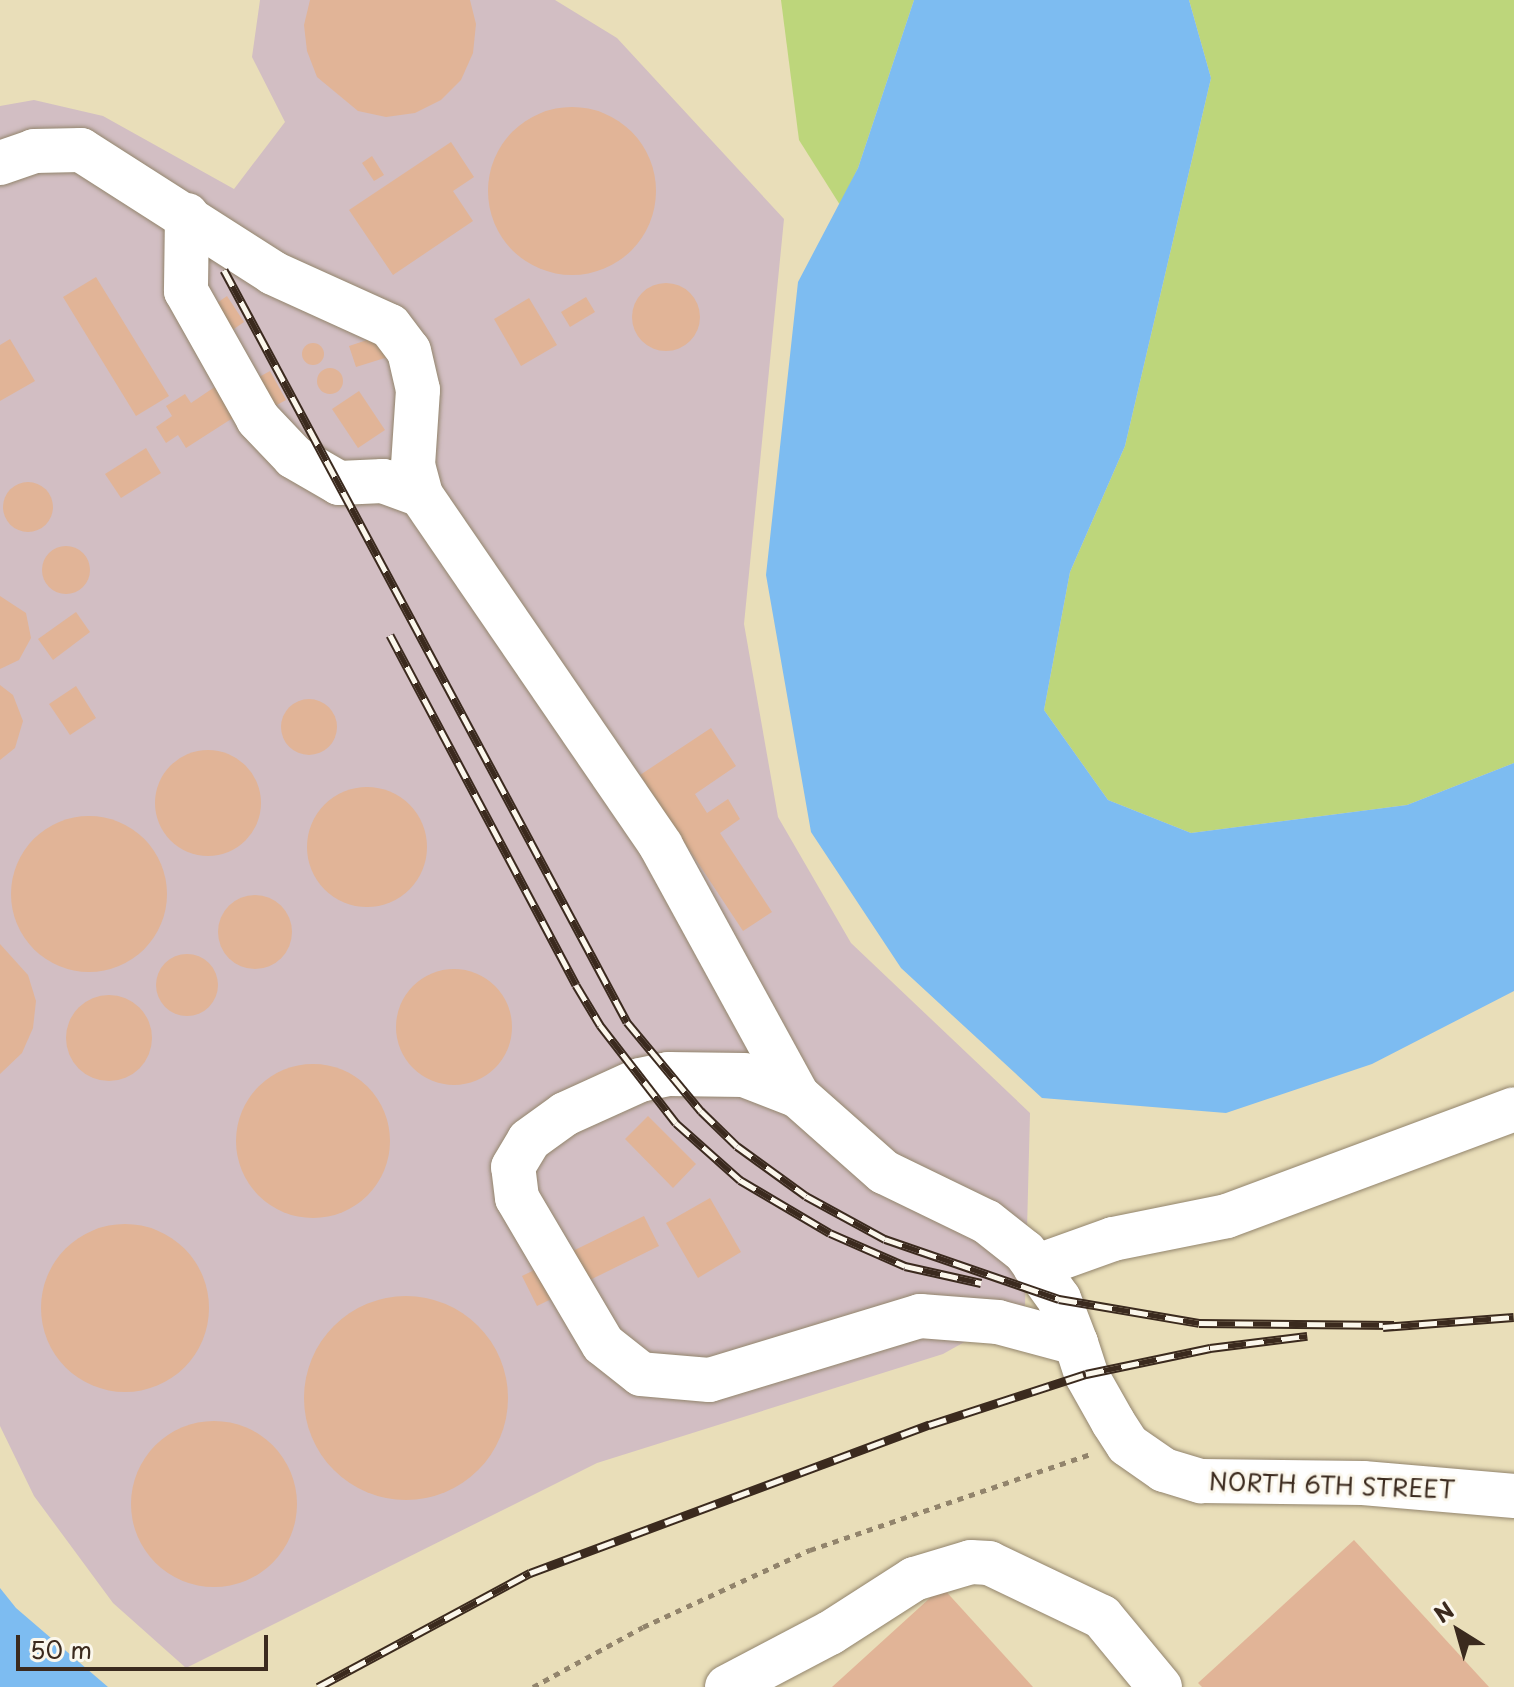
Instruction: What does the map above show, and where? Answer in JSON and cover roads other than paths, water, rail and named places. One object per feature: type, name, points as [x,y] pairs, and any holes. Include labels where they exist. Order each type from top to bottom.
[{"type":"street","points":[[0,163],[34,151],[81,150],[187,215],[273,273],[390,326],[409,351],[418,390],[413,465],[421,495],[661,846],[798,1096]]},
{"type":"street","points":[[187,215],[186,291],[258,419],[294,457],[339,483],[383,481],[421,495]]},
{"type":"street","points":[[798,1096],[744,1075],[668,1074],[615,1090],[565,1114],[529,1140],[513,1167],[517,1198],[603,1344],[641,1374],[709,1380],[920,1316],[998,1322],[1081,1359]]},
{"type":"street","name":"NORTH 6TH STREET","points":[[798,1096],[884,1172],[987,1222],[1035,1267],[1059,1299],[1081,1359],[1119,1433],[1153,1464],[1201,1481],[1363,1483],[1514,1496]]},
{"type":"street","points":[[1035,1267],[1113,1239],[1227,1216],[1514,1109]]},
{"type":"street","points":[[727,1687],[830,1633],[914,1579],[971,1562],[989,1563],[1102,1617],[1160,1687]]},
{"type":"water","points":[[914,0],[1189,0],[1211,78],[1125,446],[1070,572],[1044,710],[1108,800],[1191,833],[1407,805],[1514,763],[1514,991],[1372,1064],[1226,1113],[1042,1098],[901,968],[811,832],[766,575],[798,282],[858,168]]},
{"type":"water","points":[[0,1588],[16,1608],[108,1687],[0,1687]]},
{"type":"railway","points":[[224,270],[627,1022],[701,1111],[737,1146],[806,1196],[885,1239],[1059,1299],[1199,1323],[1394,1325]]},
{"type":"railway","points":[[390,635],[576,985],[600,1025],[676,1123],[740,1180],[830,1233],[905,1266],[981,1283]]},
{"type":"railway","points":[[1383,1327],[1514,1317]]},
{"type":"railway","points":[[318,1687],[530,1573],[929,1425],[1086,1374],[1210,1348],[1307,1336]]}]
